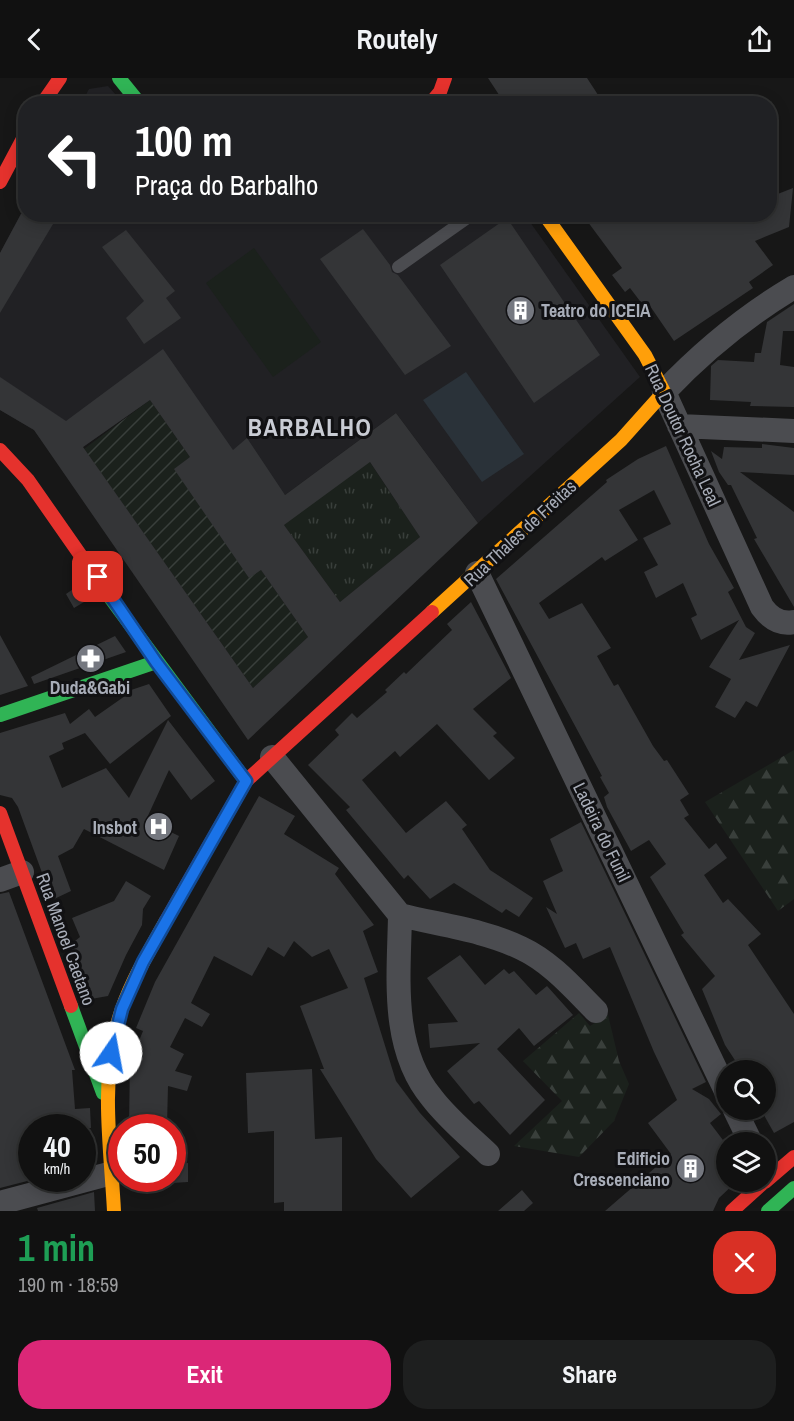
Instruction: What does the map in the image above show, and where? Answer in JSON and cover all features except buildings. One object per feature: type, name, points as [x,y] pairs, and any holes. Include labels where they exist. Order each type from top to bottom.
[{"type":"street","points":[[48,96],[60,78]]},
{"type":"street","points":[[119,78],[134,96]]},
{"type":"street","points":[[437,96],[445,78]]},
{"type":"street","points":[[440,92],[447,96]]},
{"type":"street","points":[[0,182],[18,148]]},
{"type":"street","name":"Rua Doutor Rocha Leal","points":[[550,222],[645,355],[762,608],[778,621],[794,622]]},
{"type":"street","name":"Rua Thales de Freitas","points":[[109,1112],[111,1053],[122,1009],[143,962],[246,781],[621,440],[693,362],[775,298],[794,287]]},
{"type":"street","points":[[679,426],[794,431]]},
{"type":"street","points":[[0,450],[28,480],[156,662],[246,781]]},
{"type":"street","name":"Ladeira do Funil","points":[[477,573],[716,1069]]},
{"type":"street","points":[[0,715],[156,662]]},
{"type":"street","points":[[272,757],[400,915],[477,933],[522,948],[549,966],[596,1011]]},
{"type":"street","name":"Rua Manoel Caetano","points":[[0,813],[11,876],[89,1020],[109,1112]]},
{"type":"street","points":[[400,915],[399,1013],[405,1045],[430,1096],[488,1154]]},
{"type":"street","points":[[89,1020],[122,1009]]},
{"type":"street","points":[[776,1171],[794,1157]]},
{"type":"street","points":[[0,1203],[108,1174]]},
{"type":"street","points":[[768,1211],[794,1188]]},
{"type":"street","points":[[113,1192],[114,1211]]},
{"type":"street","points":[[732,1211],[752,1192]]},
{"type":"lane","points":[[398,267],[462,222]]},
{"type":"lane","points":[[128,968],[143,962]]},
{"type":"shaded area","points":[[108,86],[117,96],[85,96],[89,89]]},
{"type":"shaded area","points":[[18,219],[18,222],[530,222],[640,377],[478,523],[396,413],[285,495],[233,450],[190,457],[150,400],[59,464],[34,430],[0,410],[0,253]]},
{"type":"shaded area","points":[[466,372],[524,454],[482,482],[423,400]]},
{"type":"green space","points":[[254,248],[321,342],[273,377],[206,283]]},
{"type":"green space","points":[[150,400],[190,457],[175,469],[249,577],[261,570],[308,637],[253,688],[84,449]]},
{"type":"green space","points":[[357,443],[420,537],[340,602],[284,525]]},
{"type":"green space","points":[[794,750],[794,899],[778,911],[705,802]]},
{"type":"green space","points":[[579,1013],[590,1026],[608,1015],[619,1061],[629,1084],[614,1121],[579,1157],[514,1146],[562,1101],[523,1061]]},
{"type":"traffic: fast","points":[[119,78],[134,96]]},
{"type":"traffic: fast","points":[[109,596],[246,781]]},
{"type":"traffic: fast","points":[[0,715],[156,662]]},
{"type":"traffic: fast","points":[[71,1006],[103,1093]]},
{"type":"traffic: fast","points":[[768,1211],[794,1188]]},
{"type":"traffic: slow","points":[[432,612],[621,440],[664,392],[645,355],[550,222]]},
{"type":"traffic: slow","points":[[114,1211],[108,1119],[111,1051],[125,1001],[166,921]]},
{"type":"traffic: jam","points":[[48,96],[60,78]]},
{"type":"traffic: jam","points":[[437,96],[445,78]]},
{"type":"traffic: jam","points":[[0,182],[18,148]]},
{"type":"traffic: jam","points":[[0,450],[28,480],[109,596]]},
{"type":"traffic: jam","points":[[166,921],[246,781],[432,612]]},
{"type":"traffic: jam","points":[[0,813],[71,1006]]},
{"type":"traffic: jam","points":[[776,1173],[794,1157]]},
{"type":"traffic: jam","points":[[732,1211],[753,1192]]},
{"type":"place","name":"Teatro do ICEIA","points":[[520,310]]},
{"type":"place","name":"Duda&Gabi","points":[[90,658]]},
{"type":"place","name":"Insbot","points":[[158,827]]},
{"type":"place","name":"Edificio Crescenciano","points":[[691,1168]]},
{"type":"district","name":"BARBALHO","points":[[310,427]]},
{"type":"route","points":[[98,577],[156,662],[246,781],[143,962],[122,1009],[111,1053]]}]
